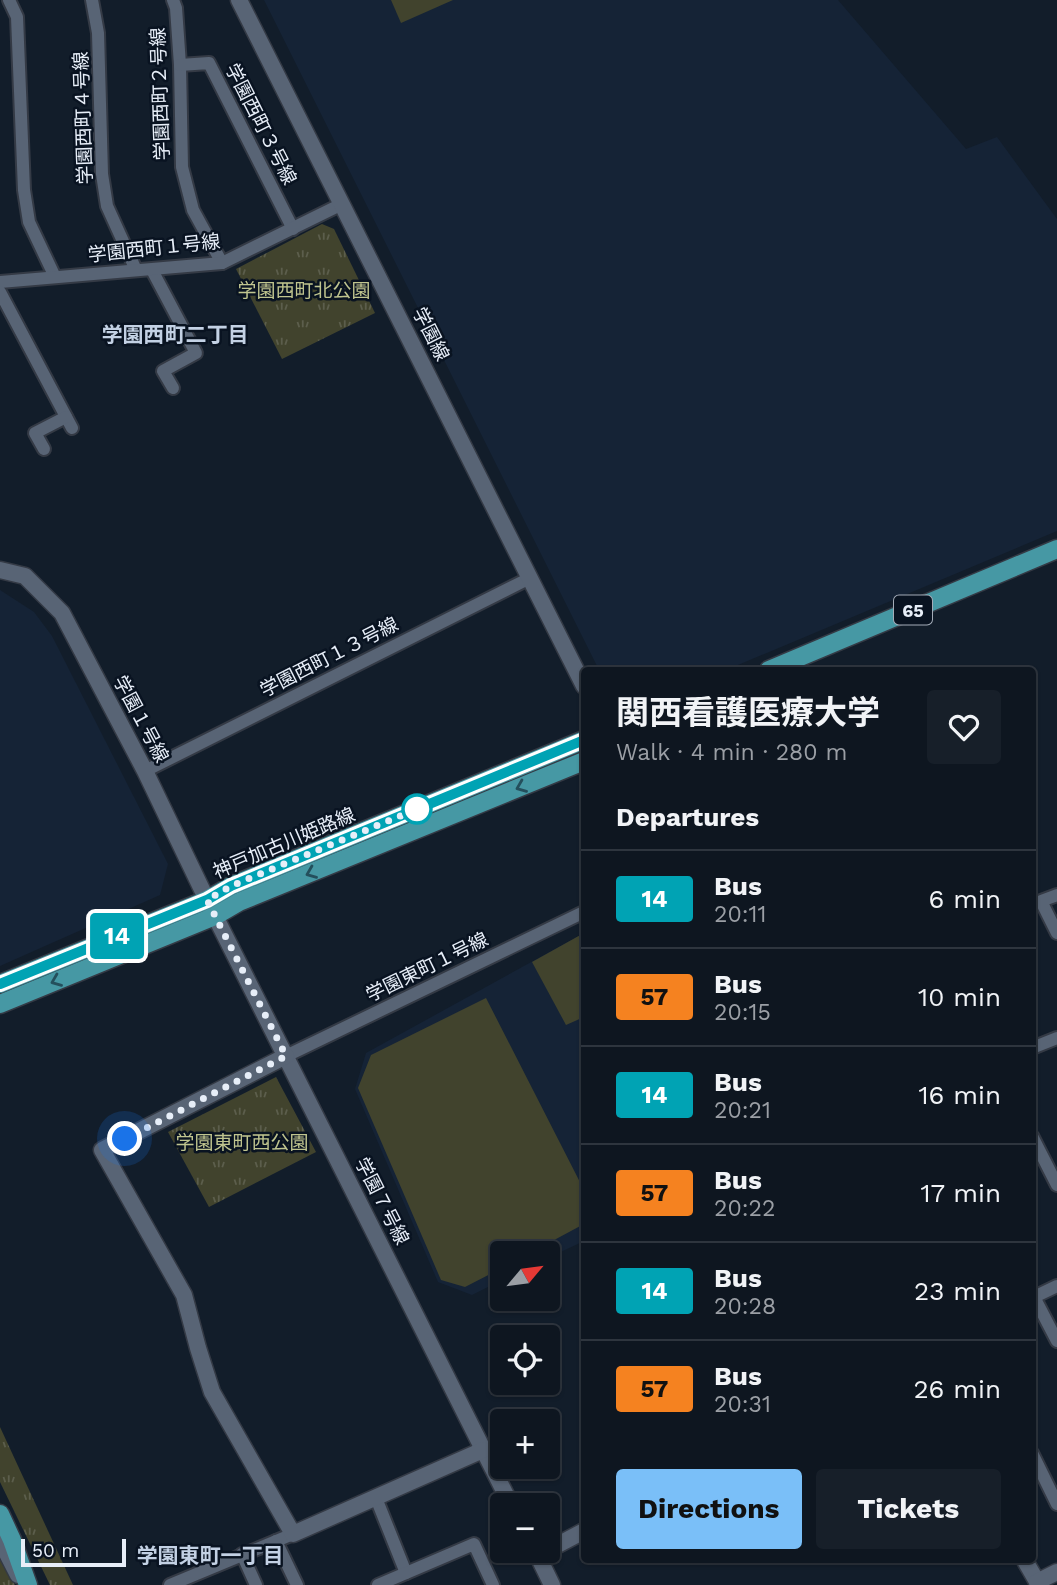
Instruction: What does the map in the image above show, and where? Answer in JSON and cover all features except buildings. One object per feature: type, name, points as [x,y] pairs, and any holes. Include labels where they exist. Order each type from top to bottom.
[{"type":"main road","name":"65","points":[[776,667],[1057,549]]},
{"type":"main road","name":"神戸加古川姫路線","points":[[0,1004],[211,908],[231,886],[581,741]]},
{"type":"main road","name":"神戸加古川姫路線","points":[[0,984],[211,908],[239,902],[581,762]]},
{"type":"main road","points":[[0,1514],[12,1540],[25,1585]]},
{"type":"street","points":[[9,0],[17,17],[24,190],[29,222],[55,278]]},
{"type":"street","name":"学園西町４号線","points":[[92,0],[99,33],[102,174],[107,206],[136,270]]},
{"type":"street","name":"学園西町２号線","points":[[173,0],[176,8],[180,65],[182,167],[193,210],[222,263]]},
{"type":"street","name":"学園線","points":[[239,0],[581,680]]},
{"type":"street","name":"学園西町３号線","points":[[180,65],[209,63],[293,229]]},
{"type":"street","name":"学園西町１号線","points":[[0,282],[222,263],[342,204]]},
{"type":"street","points":[[152,270],[196,353],[163,371],[173,388]]},
{"type":"street","points":[[0,292],[69,422],[35,433],[44,449]]},
{"type":"street","name":"学園１号線","points":[[0,570],[25,576],[62,613],[145,771],[211,908]]},
{"type":"street","name":"学園西町１３号線","points":[[145,771],[530,578]]},
{"type":"street","points":[[1057,895],[1041,901],[1057,933]]},
{"type":"street","name":"学園７号線","points":[[211,908],[505,1493]]},
{"type":"street","name":"学園東町１号線","points":[[286,1056],[581,913]]},
{"type":"street","points":[[1036,1046],[1057,1038]]},
{"type":"street","points":[[286,1056],[102,1150],[184,1295],[212,1392],[293,1534]]},
{"type":"street","points":[[1036,1144],[1057,1185]]},
{"type":"street","points":[[1036,1295],[1057,1286]]},
{"type":"street","points":[[1036,1302],[1057,1341]]},
{"type":"street","points":[[170,1585],[483,1450]]},
{"type":"street","points":[[1036,1461],[1057,1504]]},
{"type":"street","points":[[376,1497],[399,1579]]},
{"type":"street","points":[[560,1543],[581,1532]]},
{"type":"street","points":[[0,1540],[25,1585]]},
{"type":"street","points":[[276,1541],[297,1585]]},
{"type":"street","points":[[378,1585],[399,1579],[474,1544],[493,1585]]},
{"type":"street","points":[[242,1554],[256,1585]]},
{"type":"street","points":[[545,1563],[552,1585]]},
{"type":"street","points":[[1026,1563],[1038,1583],[1057,1572]]},
{"type":"shaded area","points":[[264,0],[838,0],[966,149],[997,137],[1057,219],[1057,531],[733,667],[598,667]]},
{"type":"shaded area","points":[[0,590],[34,612],[52,636],[168,864],[160,895],[0,966]]},
{"type":"shaded area","points":[[581,935],[581,1242],[560,1252],[560,1241],[490,1241],[490,1286],[472,1295],[438,1282],[355,1089],[366,1053]]},
{"type":"green space","points":[[391,0],[453,0],[401,23]]},
{"type":"green space","name":"学園西町北公園","points":[[322,224],[334,229],[375,313],[282,359],[236,269]]},
{"type":"green space","points":[[581,935],[581,1018],[566,1025],[532,962]]},
{"type":"green space","points":[[486,998],[581,1184],[581,1226],[552,1241],[490,1241],[490,1274],[465,1287],[441,1280],[358,1088],[371,1055]]},
{"type":"green space","name":"学園東町西公園","points":[[276,1077],[316,1152],[209,1207],[168,1132]]},
{"type":"green space","points":[[0,1427],[73,1585],[50,1585],[0,1482]]},
{"type":"green space","points":[[0,1555],[15,1585],[0,1585]]},
{"type":"bus line","name":"14","points":[[0,984],[207,900],[231,886],[581,741]]},
{"type":"district","name":"学園西町二丁目","points":[[175,334]]},
{"type":"district","name":"学園東町一丁目","points":[[210,1555]]},
{"type":"route","points":[[125,1139],[286,1056],[207,900],[231,886],[417,809]]}]
